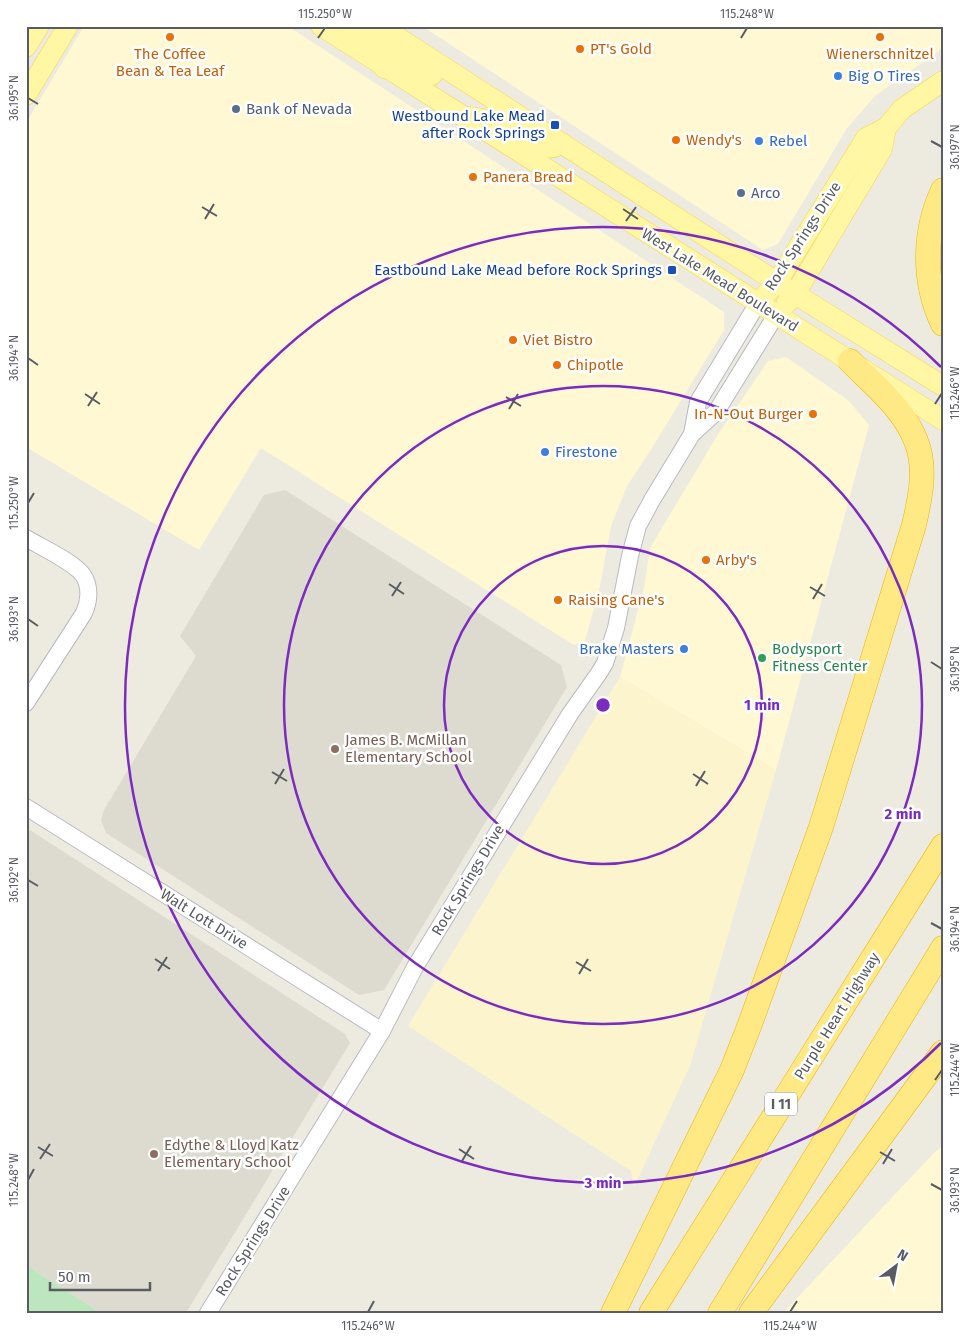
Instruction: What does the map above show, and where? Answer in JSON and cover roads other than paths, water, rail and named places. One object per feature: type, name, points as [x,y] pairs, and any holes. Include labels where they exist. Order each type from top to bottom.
[{"type":"highway","points":[[943,190],[931,226],[928,257],[931,288],[943,324]]},
{"type":"highway","points":[[613,1313],[724,1087],[750,1024],[821,827],[914,525],[920,498],[922,472],[917,443],[897,409],[850,361]]},
{"type":"highway","name":"Purple Heart Highway","points":[[651,1313],[943,846]]},
{"type":"highway","points":[[720,1313],[943,948]]},
{"type":"highway","points":[[751,1313],[943,1052]]},
{"type":"main road","points":[[26,47],[39,26]]},
{"type":"main road","points":[[26,95],[68,26]]},
{"type":"main road","name":"West Lake Mead Boulevard","points":[[321,26],[384,68],[943,420]]},
{"type":"main road","points":[[350,26],[390,49],[394,48],[402,40]]},
{"type":"main road","name":"West Lake Mead Boulevard","points":[[380,26],[795,294],[943,386]]},
{"type":"main road","points":[[384,68],[394,63],[408,61],[452,87],[480,90]]},
{"type":"main road","name":"Rock Springs Drive","points":[[758,304],[777,282],[866,138],[886,128],[902,109],[943,81]]},
{"type":"main road","points":[[460,115],[505,125],[544,148],[555,148],[562,143]]},
{"type":"main road","name":"Rock Springs Drive","points":[[776,315],[795,294],[882,148],[886,128]]},
{"type":"main road","points":[[547,171],[554,164],[564,160],[618,192],[660,206]]},
{"type":"street","name":"Rock Springs Drive","points":[[692,434],[698,402],[758,304]]},
{"type":"street","name":"Rock Springs Drive","points":[[208,1313],[382,1031],[420,959],[570,714],[605,662],[616,628],[638,526],[692,434],[716,412],[776,315]]},
{"type":"street","points":[[26,538],[73,566],[83,575],[87,583],[89,600],[84,613],[26,703]]},
{"type":"street","name":"Walt Lott Drive","points":[[26,806],[382,1031]]},
{"type":"place","name":"The Coffee Bean & Tea Leaf","points":[[170,37]]},
{"type":"place","name":"Wienerschnitzel","points":[[880,37]]},
{"type":"place","name":"PT's Gold","points":[[580,49]]},
{"type":"place","name":"Big O Tires","points":[[838,76]]},
{"type":"place","name":"Bank of Nevada","points":[[236,109]]},
{"type":"place","name":"Westbound Lake Mead after Rock Springs","points":[[555,125]]},
{"type":"place","name":"Wendy's","points":[[676,140]]},
{"type":"place","name":"Rebel","points":[[759,141]]},
{"type":"place","name":"Panera Bread","points":[[473,177]]},
{"type":"place","name":"Arco","points":[[741,193]]},
{"type":"place","name":"Eastbound Lake Mead before Rock Springs","points":[[672,270]]},
{"type":"place","name":"Viet Bistro","points":[[513,340]]},
{"type":"place","name":"Chipotle","points":[[557,365]]},
{"type":"place","name":"In-N-Out Burger","points":[[813,414]]},
{"type":"place","name":"Firestone","points":[[545,452]]},
{"type":"place","name":"Arby's","points":[[706,560]]},
{"type":"place","name":"Raising Cane's","points":[[558,600]]},
{"type":"place","name":"Brake Masters","points":[[684,649]]},
{"type":"place","name":"Bodysport Fitness Center","points":[[762,658]]},
{"type":"place","name":"James B. McMillan Elementary School","points":[[335,749]]},
{"type":"place","name":"Edythe & Lloyd Katz Elementary School","points":[[154,1154]]}]
